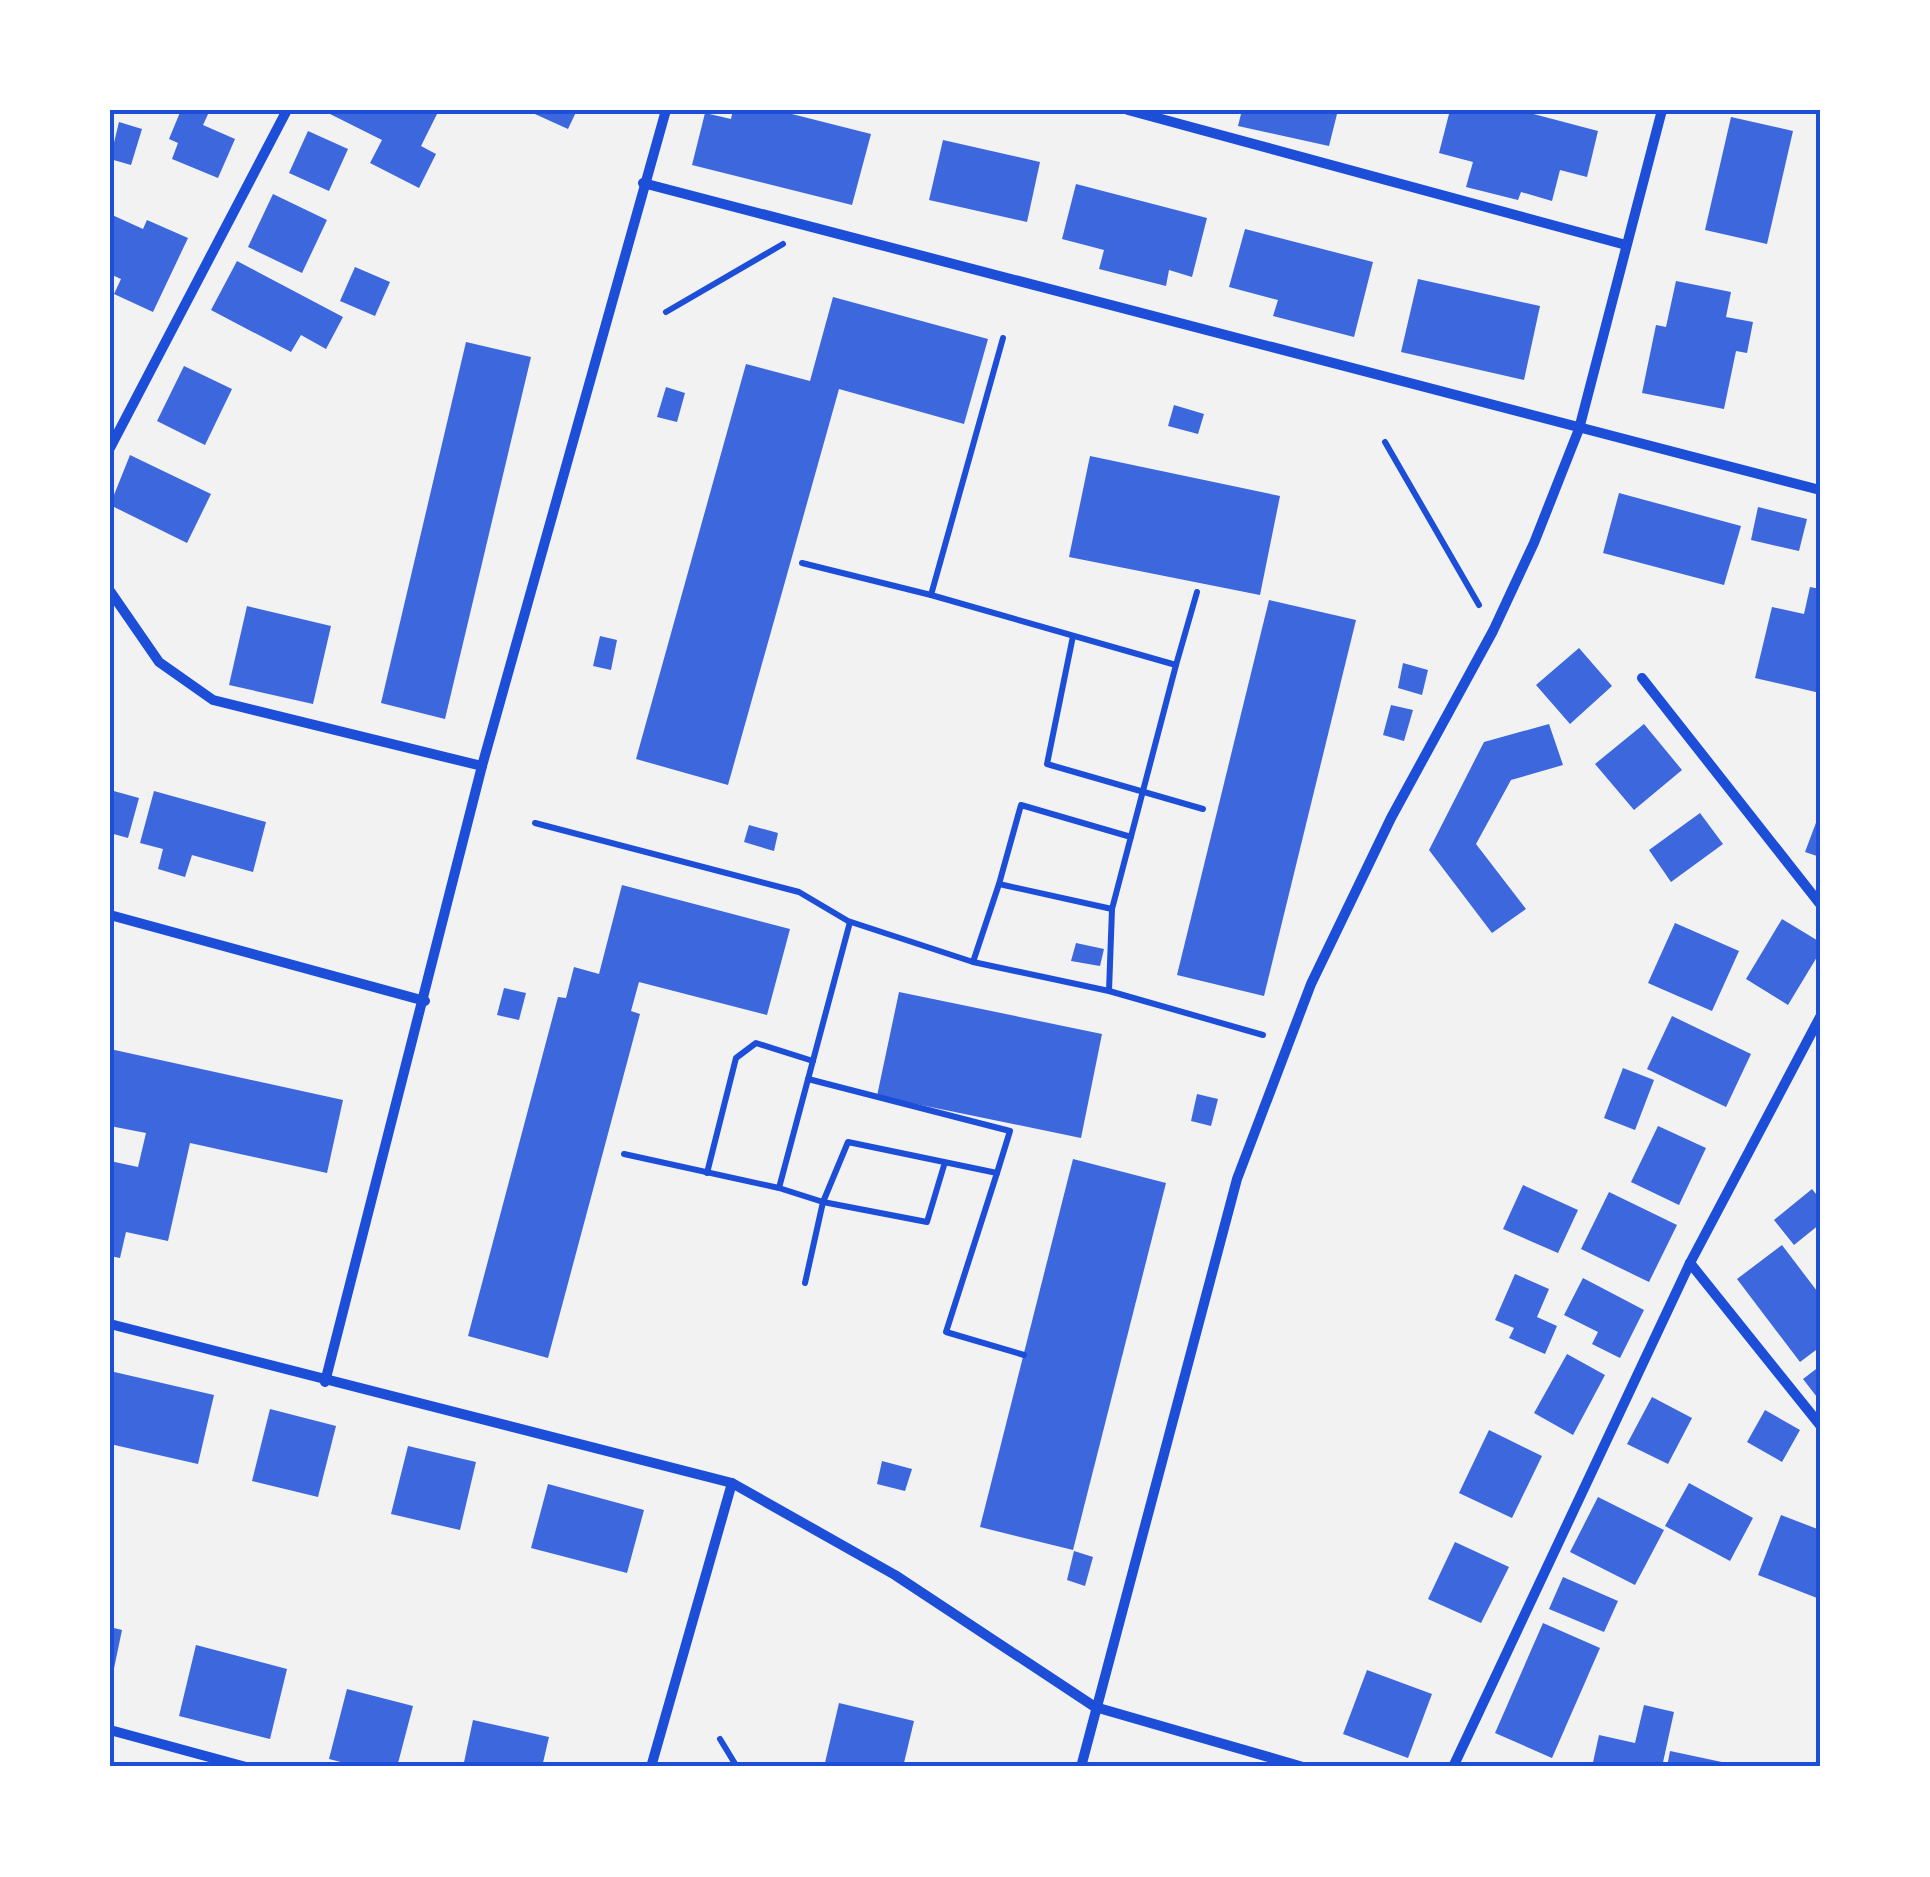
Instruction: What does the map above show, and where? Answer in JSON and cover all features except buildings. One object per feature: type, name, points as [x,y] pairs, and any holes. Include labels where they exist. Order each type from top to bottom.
[{"type":"street","points":[[110,448],[287,110]]},
{"type":"street","points":[[324,1382],[425,1001],[482,766],[666,110]]},
{"type":"street","points":[[1128,110],[1163,114],[1626,245]]},
{"type":"street","points":[[1081,1767],[1224,1218],[1259,1116],[1311,984],[1391,818],[1493,631],[1579,429],[1662,110]]},
{"type":"street","points":[[644,184],[1820,490]]},
{"type":"street","points":[[110,591],[159,662],[213,700],[482,766]]},
{"type":"street","points":[[1642,678],[1820,904]]},
{"type":"street","points":[[110,915],[425,1001]]},
{"type":"street","points":[[1453,1767],[1690,1263],[1820,1017]]},
{"type":"street","points":[[1690,1263],[1820,1425]]},
{"type":"street","points":[[110,1324],[324,1382],[732,1483],[895,1575],[1095,1707],[1303,1767]]},
{"type":"street","points":[[651,1767],[732,1483]]},
{"type":"street","points":[[110,1730],[246,1767]]},
{"type":"path","points":[[666,312],[784,244]]},
{"type":"path","points":[[931,595],[1003,338]]},
{"type":"path","points":[[1386,442],[1485,614]]},
{"type":"path","points":[[802,564],[931,595],[1176,665]]},
{"type":"path","points":[[1109,991],[1112,910],[1196,592]]},
{"type":"path","points":[[1074,636],[1047,764],[1203,809]]},
{"type":"path","points":[[973,962],[1021,805],[1131,838]]},
{"type":"path","points":[[534,823],[799,892],[850,922],[973,962],[1109,991],[1264,1035]]},
{"type":"path","points":[[999,884],[1112,910]]},
{"type":"path","points":[[779,1188],[850,922]]},
{"type":"path","points":[[708,1172],[736,1058],[756,1043],[813,1061]]},
{"type":"path","points":[[808,1079],[1010,1132],[946,1332],[1024,1355]]},
{"type":"path","points":[[805,1283],[824,1202],[848,1142],[996,1172]]},
{"type":"path","points":[[624,1154],[779,1188],[824,1202],[927,1222],[945,1162]]},
{"type":"path","points":[[720,1739],[737,1767]]}]
